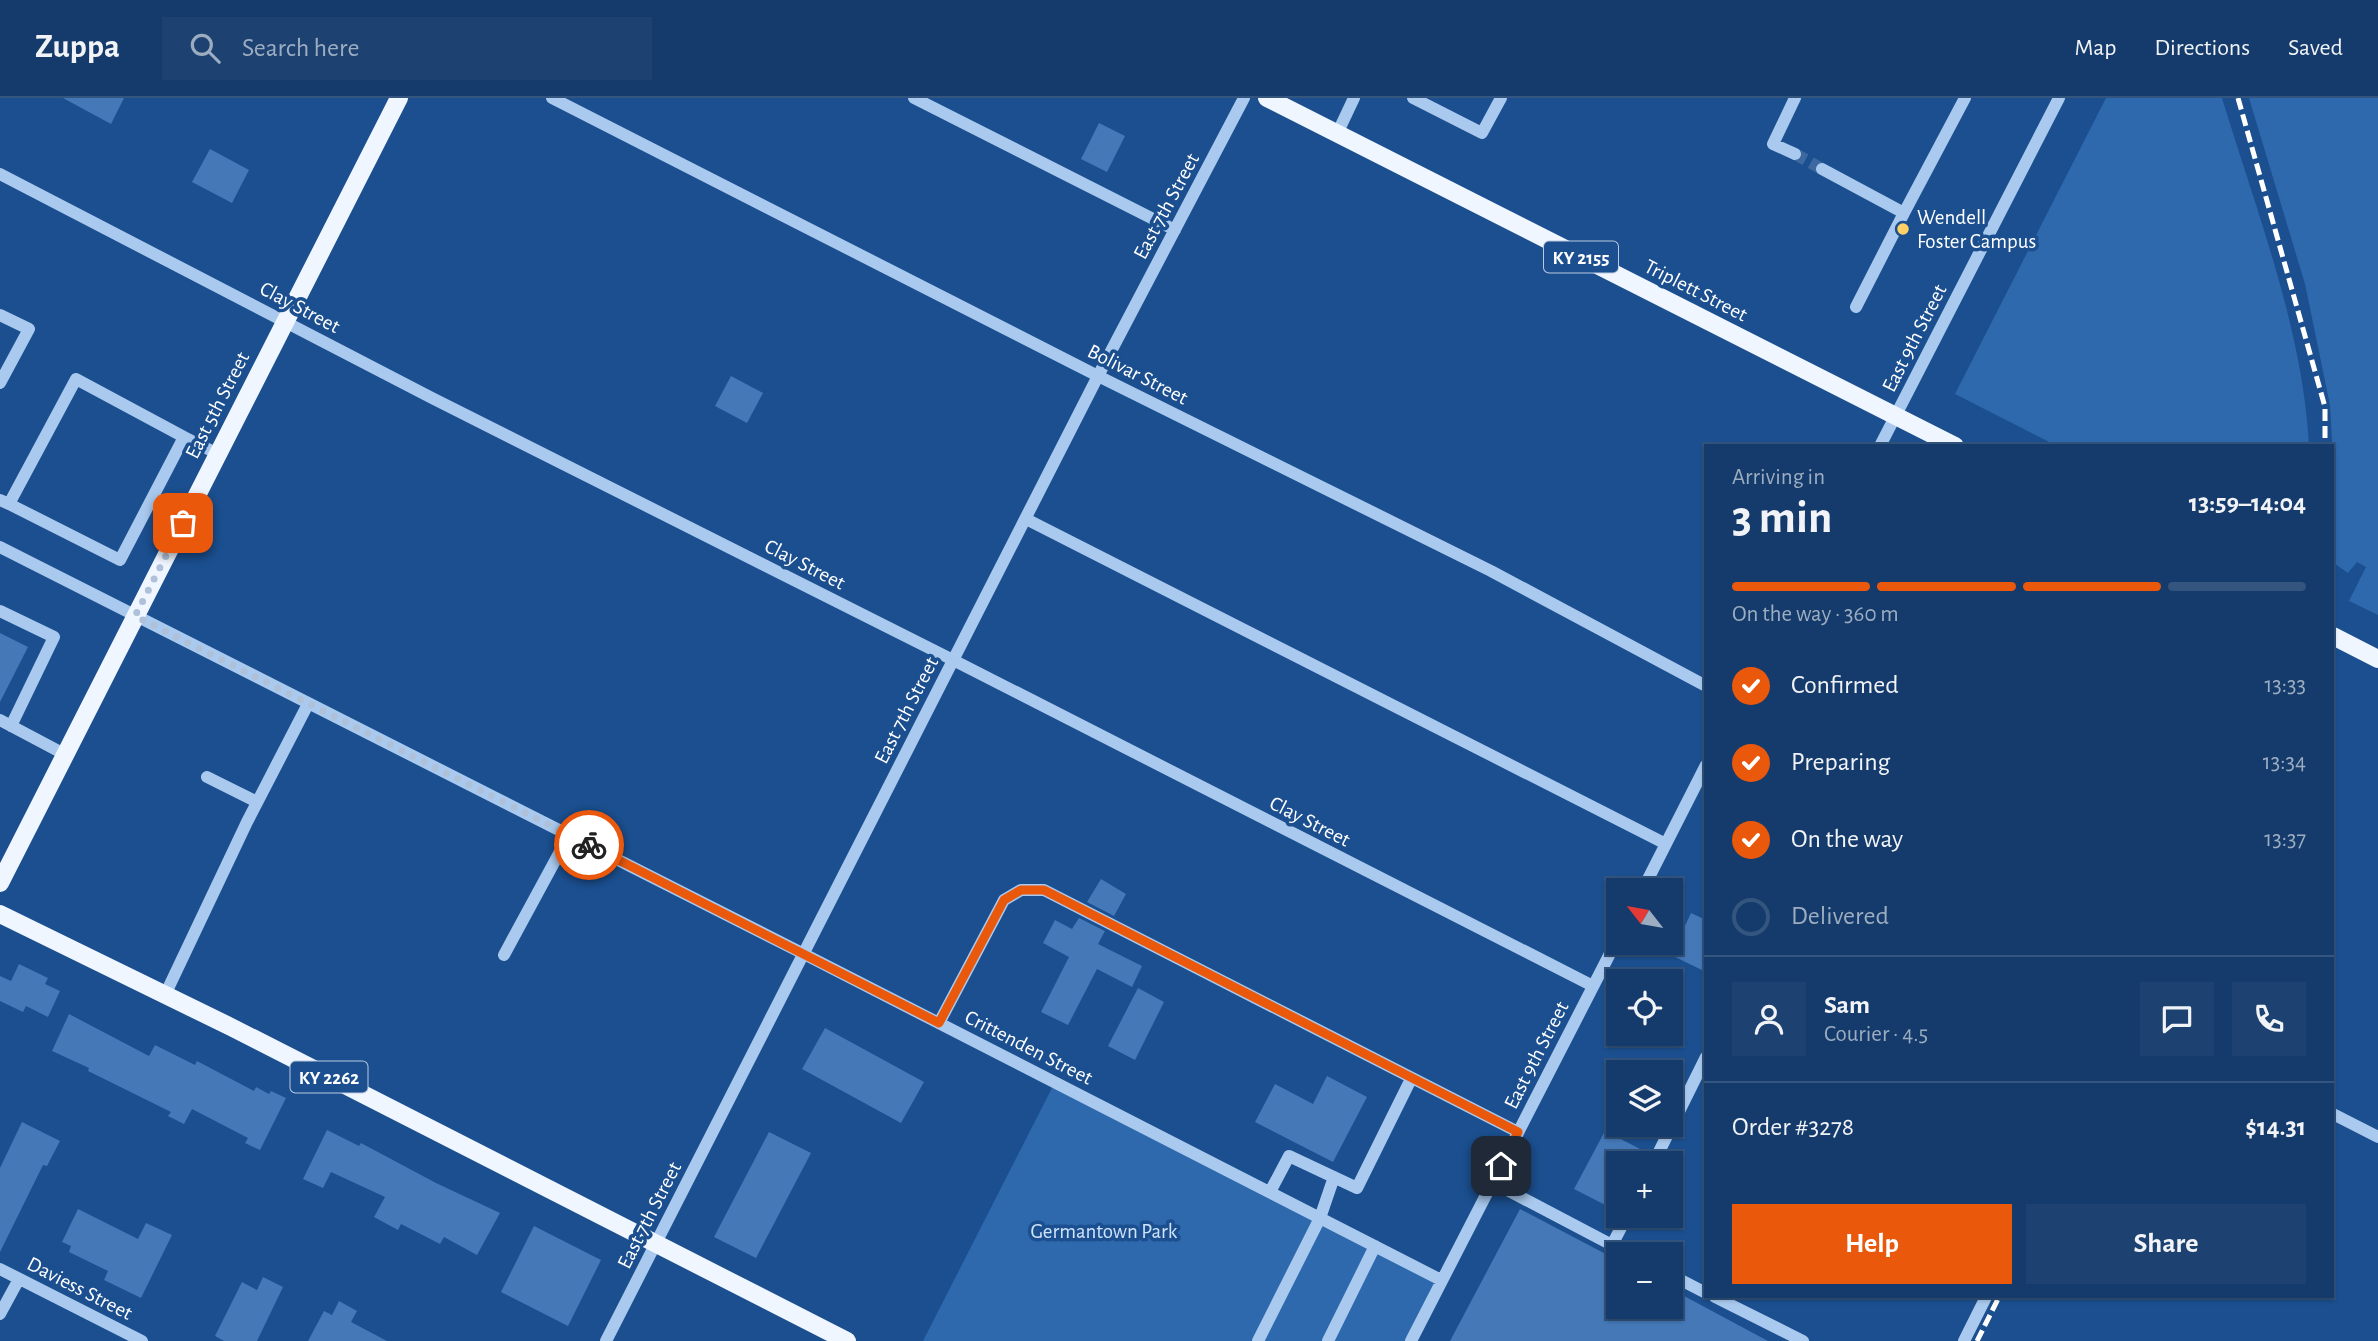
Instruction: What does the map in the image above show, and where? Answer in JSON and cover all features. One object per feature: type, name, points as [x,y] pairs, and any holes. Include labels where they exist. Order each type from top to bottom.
[{"type":"main road","name":"East 5th Street","points":[[0,883],[399,98]]},
{"type":"main road","name":"Triplett Street","points":[[1267,98],[1951,444]]},
{"type":"main road","points":[[2334,637],[2378,659]]},
{"type":"main road","name":"KY 2262","points":[[0,914],[847,1341]]},
{"type":"street","name":"Bolivar Street","points":[[552,98],[1098,376],[1491,571],[1704,685]]},
{"type":"street","points":[[914,98],[1175,230]]},
{"type":"street","name":"East 7th Street","points":[[606,1341],[1098,376],[1244,98]]},
{"type":"street","points":[[1337,134],[1354,98]]},
{"type":"street","points":[[1417,99],[1482,133],[1501,98]]},
{"type":"street","points":[[1795,98],[1773,144],[1795,154]]},
{"type":"street","points":[[1856,307],[1965,98]]},
{"type":"street","name":"East 9th Street","points":[[1881,444],[2059,98]]},
{"type":"street","points":[[1822,169],[1904,213]]},
{"type":"street","name":"Clay Street","points":[[0,174],[432,398],[1593,986]]},
{"type":"street","points":[[0,315],[29,329],[0,383]]},
{"type":"street","points":[[184,437],[120,560],[4,502],[76,379],[218,454]]},
{"type":"street","points":[[1026,519],[1666,844]]},
{"type":"street","name":"Crittenden Street","points":[[0,547],[1441,1280]]},
{"type":"street","points":[[0,611],[54,637],[6,723],[66,755]]},
{"type":"street","points":[[165,995],[257,802],[309,704]]},
{"type":"street","points":[[1649,878],[1704,769]]},
{"type":"street","points":[[207,777],[257,802]]},
{"type":"street","points":[[1694,789],[1704,795]]},
{"type":"street","points":[[504,955],[569,835]]},
{"type":"street","points":[[939,1023],[1004,900],[1021,890],[1044,890],[1518,1132]]},
{"type":"street","name":"East 9th Street","points":[[1410,1341],[1609,956]]},
{"type":"street","points":[[1659,1151],[1704,1060]]},
{"type":"street","points":[[1270,1192],[1289,1156],[1357,1188],[1411,1079]]},
{"type":"street","points":[[2334,1115],[2378,1137]]},
{"type":"street","points":[[1258,1341],[1320,1218],[1334,1177]]},
{"type":"street","points":[[1492,1182],[1606,1242]]},
{"type":"street","points":[[1328,1341],[1375,1246]]},
{"type":"street","name":"Daviess Street","points":[[0,1269],[142,1341]]},
{"type":"street","points":[[0,1314],[19,1279]]},
{"type":"street","points":[[1683,1281],[1704,1292]]},
{"type":"street","points":[[1717,1298],[1803,1341]]},
{"type":"street","points":[[1964,1341],[1986,1298]]},
{"type":"green space","points":[[2106,98],[2222,98],[2288,314],[2298,358],[2309,444],[2053,444],[1955,394]]},
{"type":"green space","points":[[2249,98],[2378,98],[2378,615],[2349,601],[2366,567],[2357,562],[2348,573],[2335,564],[2334,444],[2330,405],[2305,284]]},
{"type":"green space","name":"Germantown Park","points":[[1055,1082],[1441,1280],[1411,1341],[923,1341]]},
{"type":"building","points":[[63,98],[124,98],[111,124]]},
{"type":"building","points":[[1099,123],[1125,136],[1107,172],[1081,159]]},
{"type":"building","points":[[210,149],[249,170],[232,203],[192,182]]},
{"type":"building","points":[[731,376],[763,393],[747,423],[715,406]]},
{"type":"building","points":[[0,633],[28,647],[0,702]]},
{"type":"building","points":[[1101,879],[1126,894],[1114,916],[1087,902]]},
{"type":"building","points":[[1691,913],[1704,919],[1704,971],[1673,956],[1684,956],[1684,928]]},
{"type":"building","points":[[1079,918],[1105,931],[1098,944],[1142,966],[1132,987],[1097,969],[1068,1025],[1041,1012],[1069,957],[1043,943],[1055,920],[1072,929]]},
{"type":"building","points":[[19,964],[48,978],[45,984],[60,991],[48,1017],[26,1006],[23,1012],[0,1001],[0,976],[11,981]]},
{"type":"building","points":[[1138,988],[1164,1002],[1135,1060],[1108,1046]]},
{"type":"building","points":[[69,1014],[149,1056],[155,1045],[195,1065],[197,1061],[254,1091],[256,1087],[286,1098],[260,1150],[245,1143],[248,1138],[192,1109],[184,1124],[168,1116],[171,1112],[52,1051]]},
{"type":"building","points":[[825,1028],[924,1082],[901,1123],[802,1069]]},
{"type":"building","points":[[1327,1076],[1367,1097],[1333,1162],[1255,1122],[1275,1084],[1313,1104]]},
{"type":"building","points":[[22,1122],[60,1141],[47,1166],[43,1165],[0,1252],[0,1168]]},
{"type":"building","points":[[327,1130],[359,1146],[361,1143],[500,1213],[477,1255],[444,1237],[440,1244],[401,1224],[398,1230],[374,1217],[385,1197],[331,1172],[323,1188],[303,1179]]},
{"type":"building","points":[[1605,1131],[1606,1137],[1617,1137],[1644,1151],[1606,1151],[1606,1205],[1574,1189]]},
{"type":"building","points":[[769,1132],[811,1153],[756,1258],[714,1237]]},
{"type":"building","points":[[78,1209],[138,1239],[146,1223],[172,1235],[141,1298],[104,1280],[108,1271],[69,1252],[71,1246],[62,1242]]},
{"type":"building","points":[[1520,1209],[1606,1254],[1606,1319],[1683,1319],[1683,1295],[1768,1341],[1450,1341]]},
{"type":"building","points":[[534,1226],[601,1260],[568,1326],[501,1292]]},
{"type":"building","points":[[263,1277],[283,1287],[257,1341],[224,1341],[215,1336],[242,1282],[257,1290]]},
{"type":"building","points":[[339,1301],[357,1311],[351,1322],[387,1341],[308,1341],[324,1311],[332,1315]]},
{"type":"tunnel","points":[[1795,154],[1822,169]]},
{"type":"railway","points":[[2238,98],[2325,407],[2325,444]]},
{"type":"railway","points":[[1977,1341],[1998,1298]]},
{"type":"way so far","points":[[183,523],[135,616],[589,845]]},
{"type":"place","name":"Wendell Foster Campus","points":[[1903,229]]},
{"type":"route","points":[[589,845],[939,1023],[1004,900],[1021,890],[1044,890],[1518,1132],[1501,1166]]}]
